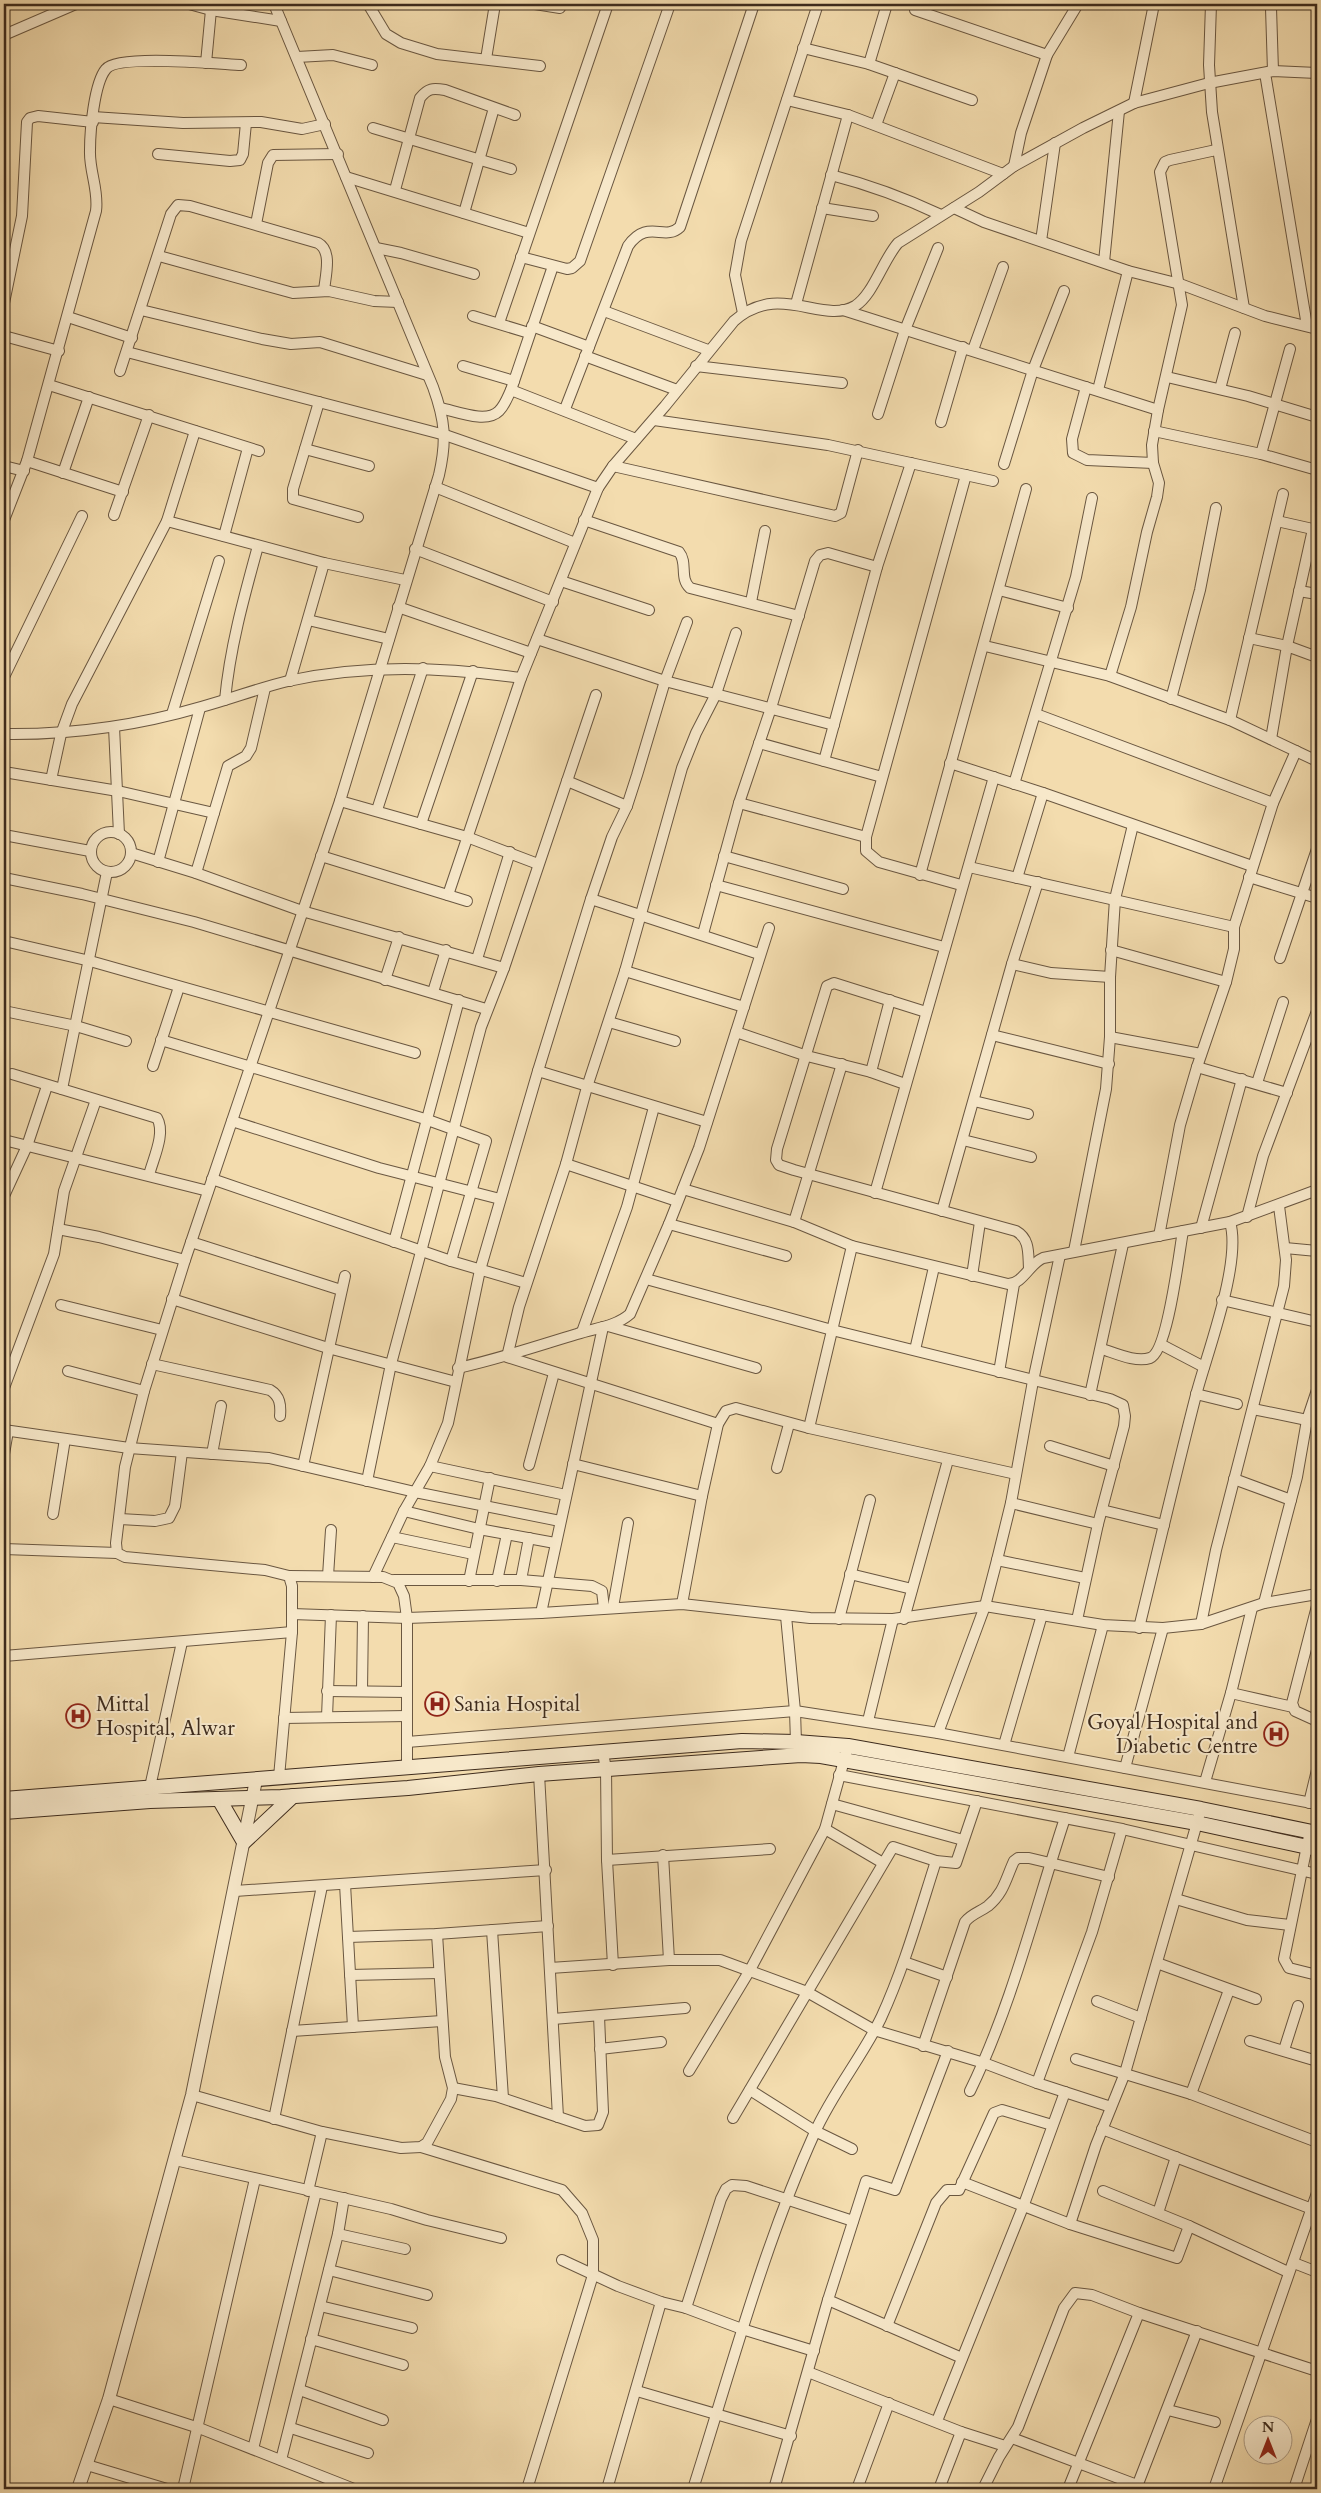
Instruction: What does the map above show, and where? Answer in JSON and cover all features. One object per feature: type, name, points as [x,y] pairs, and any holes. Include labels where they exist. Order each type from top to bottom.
[{"type":"main road","points":[[4,1799],[742,1741],[796,1742],[848,1746],[1201,1809],[1314,1832]]},
{"type":"main road","points":[[4,1812],[150,1801],[293,1796],[408,1788],[539,1774],[784,1755],[821,1756],[1197,1823],[1312,1848]]},
{"type":"main road","points":[[219,1799],[244,1842],[293,1796]]},
{"type":"street","points":[[4,35],[76,4]]},
{"type":"street","points":[[189,4],[211,10],[281,21]]},
{"type":"street","points":[[117,1553],[116,1544],[129,1448],[144,1391],[172,1299],[340,801],[381,668],[405,580],[435,487],[442,462],[445,435],[440,408],[427,374],[338,154],[274,4]]},
{"type":"street","points":[[368,4],[386,34],[401,43],[437,54],[540,66]]},
{"type":"street","points":[[486,59],[495,4]]},
{"type":"street","points":[[535,4],[560,8]]},
{"type":"street","points":[[499,323],[608,4]]},
{"type":"street","points":[[522,257],[553,266],[572,268],[580,260],[670,4]]},
{"type":"street","points":[[565,409],[628,246],[642,232],[670,233],[680,227],[754,4]]},
{"type":"street","points":[[743,313],[735,275],[737,260],[818,4]]},
{"type":"street","points":[[869,64],[887,4]]},
{"type":"street","points":[[1014,166],[1021,133],[1047,55],[1078,4]]},
{"type":"street","points":[[1134,104],[1154,4]]},
{"type":"street","points":[[1211,4],[1209,83],[1216,150],[1244,308]]},
{"type":"street","points":[[1271,8],[1269,72],[1307,326]]},
{"type":"street","points":[[206,63],[211,10]]},
{"type":"street","points":[[915,10],[1047,55]]},
{"type":"street","points":[[804,48],[869,64],[972,100]]},
{"type":"street","points":[[297,57],[332,55],[372,66]]},
{"type":"street","points":[[4,520],[25,466],[68,317],[96,210],[96,188],[90,164],[93,120],[100,78],[107,66],[116,63],[144,61],[241,66]]},
{"type":"street","points":[[843,310],[855,306],[862,299],[891,251],[898,243],[954,208],[1014,166],[1118,111],[1134,104],[1209,83],[1269,72],[1317,73]]},
{"type":"street","points":[[876,125],[895,73]]},
{"type":"street","points":[[395,190],[420,98],[426,90],[434,88],[445,90],[515,115]]},
{"type":"street","points":[[787,100],[876,125],[1003,174]]},
{"type":"street","points":[[464,213],[494,108]]},
{"type":"street","points":[[1104,262],[1118,111]]},
{"type":"street","points":[[4,303],[22,216],[27,122],[30,118],[38,116],[183,123],[261,122],[302,129],[325,124]]},
{"type":"street","points":[[796,304],[848,116]]},
{"type":"street","points":[[158,154],[230,161],[240,160],[243,154],[246,123]]},
{"type":"street","points":[[372,128],[511,169]]},
{"type":"street","points":[[1041,241],[1055,143]]},
{"type":"street","points":[[1110,676],[1131,607],[1147,532],[1157,497],[1159,483],[1153,463],[1154,431],[1181,317],[1180,284],[1161,178],[1162,166],[1170,160],[1216,150]]},
{"type":"street","points":[[256,224],[268,163],[273,155],[338,154]]},
{"type":"street","points":[[832,174],[876,187],[941,215]]},
{"type":"street","points":[[346,177],[395,190],[529,233]]},
{"type":"street","points":[[120,371],[159,256],[171,214],[178,205],[190,206],[256,224],[323,246],[326,254],[324,291]]},
{"type":"street","points":[[822,208],[873,216]]},
{"type":"street","points":[[954,208],[984,222],[1128,271],[1180,284],[1244,308],[1317,329]]},
{"type":"street","points":[[376,248],[401,253],[474,274]]},
{"type":"street","points":[[878,414],[905,330],[938,248]]},
{"type":"street","points":[[159,256],[293,293],[309,294],[324,291],[374,301],[398,302]]},
{"type":"street","points":[[440,408],[473,415],[492,415],[502,408],[512,385],[553,266]]},
{"type":"street","points":[[941,422],[968,349],[1003,267]]},
{"type":"street","points":[[1098,390],[1128,271]]},
{"type":"street","points":[[1004,464],[1033,370],[1064,291]]},
{"type":"street","points":[[448,895],[521,678],[598,488],[613,466],[654,420],[708,350],[743,313],[775,303],[843,310],[1158,410]]},
{"type":"street","points":[[141,310],[262,339],[291,344],[320,342],[427,374]]},
{"type":"street","points":[[604,311],[708,350]]},
{"type":"street","points":[[473,316],[531,330],[677,390]]},
{"type":"street","points":[[68,317],[132,338]]},
{"type":"street","points":[[1220,389],[1235,333]]},
{"type":"street","points":[[4,336],[58,351]]},
{"type":"street","points":[[1262,454],[1290,349]]},
{"type":"street","points":[[127,352],[445,435],[598,488]]},
{"type":"street","points":[[463,366],[512,385],[636,439]]},
{"type":"street","points":[[696,366],[842,383]]},
{"type":"street","points":[[1167,377],[1220,389],[1317,417]]},
{"type":"street","points":[[49,385],[259,451]]},
{"type":"street","points":[[1086,386],[1072,439],[1073,453],[1087,460],[1153,463]]},
{"type":"street","points":[[63,473],[89,397]]},
{"type":"street","points":[[320,402],[293,489],[293,498],[358,517]]},
{"type":"street","points":[[114,515],[149,415]]},
{"type":"street","points":[[654,420],[794,439],[858,450],[993,481]]},
{"type":"street","points":[[51,780],[61,734],[84,679],[167,521],[195,430]]},
{"type":"street","points":[[1154,431],[1262,454],[1317,470]]},
{"type":"street","points":[[224,536],[248,448]]},
{"type":"street","points":[[305,449],[369,466]]},
{"type":"street","points":[[613,466],[835,516],[841,512],[858,450]]},
{"type":"street","points":[[824,761],[877,567],[911,462]]},
{"type":"street","points":[[4,466],[25,466],[63,473],[123,492]]},
{"type":"street","points":[[961,885],[920,875],[873,858],[866,851],[866,837],[966,475]]},
{"type":"street","points":[[435,487],[575,543]]},
{"type":"street","points":[[920,875],[950,763],[985,646],[1026,489]]},
{"type":"street","points":[[1230,720],[1283,494]]},
{"type":"street","points":[[1014,784],[1068,608],[1092,498]]},
{"type":"street","points":[[1171,700],[1200,590],[1216,508]]},
{"type":"street","points":[[4,677],[82,516]]},
{"type":"street","points":[[584,520],[679,552],[683,557],[684,579],[690,588],[751,602],[799,616]]},
{"type":"street","points":[[167,521],[324,563],[405,580]]},
{"type":"street","points":[[1271,739],[1286,646],[1315,529],[1277,521]]},
{"type":"street","points":[[751,602],[765,531]]},
{"type":"street","points":[[225,700],[227,676],[240,613],[258,546]]},
{"type":"street","points":[[416,549],[553,602]]},
{"type":"street","points":[[703,934],[739,803],[771,708],[815,562],[820,555],[835,554],[877,567]]},
{"type":"street","points":[[172,714],[219,561]]},
{"type":"street","points":[[290,681],[324,563]]},
{"type":"street","points":[[561,581],[649,610]]},
{"type":"street","points":[[999,590],[1068,608]]},
{"type":"street","points":[[1299,591],[1317,594]]},
{"type":"street","points":[[398,607],[531,653]]},
{"type":"street","points":[[308,620],[389,639]]},
{"type":"street","points":[[373,1577],[404,1511],[430,1466],[448,1423],[480,1270],[538,1071],[591,899],[612,837],[627,806],[665,681],[687,622]]},
{"type":"street","points":[[507,1356],[526,1283],[566,1164],[587,1087],[625,971],[682,768],[696,733],[716,694],[736,633]]},
{"type":"street","points":[[1249,638],[1286,646],[1317,657]]},
{"type":"street","points":[[537,639],[665,681],[834,725]]},
{"type":"street","points":[[985,646],[1110,676],[1171,700],[1230,720],[1317,761]]},
{"type":"street","points":[[4,734],[61,734],[114,727],[200,708],[290,681],[381,668],[473,671],[521,678]]},
{"type":"street","points":[[377,810],[423,668]]},
{"type":"street","points":[[421,824],[473,671]]},
{"type":"street","points":[[196,873],[228,766],[246,756],[251,748],[265,688]]},
{"type":"street","points":[[366,1481],[391,1364],[486,1009],[504,968],[596,695]]},
{"type":"street","points":[[158,862],[200,708]]},
{"type":"street","points":[[1036,714],[1274,803]]},
{"type":"street","points":[[114,727],[120,834],[130,845],[132,853],[125,867],[118,872],[107,872],[96,866],[90,851],[97,837],[104,833],[120,834]]},
{"type":"street","points":[[759,743],[882,777]]},
{"type":"street","points":[[1160,1236],[1180,1125],[1197,1067],[1226,982],[1234,949],[1234,927],[1252,866],[1274,803],[1296,751]]},
{"type":"street","points":[[950,763],[1043,793],[1252,866]]},
{"type":"street","points":[[4,772],[118,791],[214,813]]},
{"type":"street","points":[[875,1193],[961,885],[969,867],[994,777]]},
{"type":"street","points":[[567,781],[627,806]]},
{"type":"street","points":[[1017,878],[1043,793]]},
{"type":"street","points":[[340,801],[377,810],[467,838],[510,852],[538,864]]},
{"type":"street","points":[[739,803],[866,837]]},
{"type":"street","points":[[1074,1251],[1109,1064],[1110,977],[1115,900],[1134,825]]},
{"type":"street","points":[[4,835],[90,851]]},
{"type":"street","points":[[1280,958],[1317,849]]},
{"type":"street","points":[[477,959],[510,852]]},
{"type":"street","points":[[132,853],[196,873],[302,912],[446,950],[504,968]]},
{"type":"street","points":[[322,856],[466,901]]},
{"type":"street","points":[[724,856],[843,889]]},
{"type":"street","points":[[969,867],[1234,927]]},
{"type":"street","points":[[62,1089],[103,900],[107,872]]},
{"type":"street","points":[[1249,877],[1317,898]]},
{"type":"street","points":[[4,878],[194,922],[289,952],[433,992],[486,1009]]},
{"type":"street","points":[[942,1211],[1012,964],[1038,882]]},
{"type":"street","points":[[716,885],[944,947]]},
{"type":"street","points":[[591,899],[703,934],[759,954]]},
{"type":"street","points":[[458,1368],[507,1356],[605,1326],[623,1320],[630,1314],[669,1224],[707,1122],[759,954],[769,928]]},
{"type":"street","points":[[385,980],[399,937]]},
{"type":"street","points":[[4,941],[90,961],[416,1053]]},
{"type":"street","points":[[433,992],[446,950]]},
{"type":"street","points":[[1111,950],[1226,982]]},
{"type":"street","points":[[1012,964],[1051,973],[1110,977]]},
{"type":"street","points":[[625,971],[744,1007]]},
{"type":"street","points":[[926,1012],[830,984],[826,989],[776,1160],[785,1167],[1023,1235],[1027,1242],[1029,1268]]},
{"type":"street","points":[[153,1066],[179,987]]},
{"type":"street","points":[[394,1242],[425,1119],[459,1000]]},
{"type":"street","points":[[870,1072],[890,1000]]},
{"type":"street","points":[[1257,1083],[1283,1002]]},
{"type":"street","points":[[4,1011],[76,1026],[126,1041]]},
{"type":"street","points":[[1248,1217],[1263,1156],[1317,1011]]},
{"type":"street","points":[[609,1022],[675,1041]]},
{"type":"street","points":[[736,1032],[807,1056],[870,1072],[905,1084]]},
{"type":"street","points":[[992,1035],[1109,1064]]},
{"type":"street","points":[[1110,1038],[1202,1054]]},
{"type":"street","points":[[161,1040],[425,1119],[486,1141],[451,1261]]},
{"type":"street","points":[[794,1222],[842,1064]]},
{"type":"street","points":[[1197,1067],[1287,1093]]},
{"type":"street","points":[[538,1071],[707,1122]]},
{"type":"street","points":[[12,1074],[157,1118],[161,1125],[161,1133],[149,1176]]},
{"type":"street","points":[[1202,1228],[1242,1079]]},
{"type":"street","points":[[4,1196],[27,1146],[47,1086]]},
{"type":"street","points":[[4,1388],[54,1254],[64,1191],[96,1100]]},
{"type":"street","points":[[974,1100],[1028,1114]]},
{"type":"street","points":[[582,1332],[633,1187],[654,1107]]},
{"type":"street","points":[[232,1121],[411,1177],[500,1199]]},
{"type":"street","points":[[4,1140],[208,1191]]},
{"type":"street","points":[[963,1140],[1031,1157]]},
{"type":"street","points":[[566,1164],[678,1201]]},
{"type":"street","points":[[212,1179],[451,1261],[526,1283]]},
{"type":"street","points":[[683,1188],[794,1222],[852,1246],[972,1276],[1014,1284]]},
{"type":"street","points":[[998,1372],[1014,1284],[1029,1268],[1043,1258],[1230,1222],[1279,1206],[1317,1190]]},
{"type":"street","points":[[1201,1624],[1234,1479],[1286,1272],[1285,1248],[1279,1206]]},
{"type":"street","points":[[972,1276],[980,1222]]},
{"type":"street","points":[[1139,1628],[1196,1394],[1233,1255],[1230,1222]]},
{"type":"street","points":[[669,1224],[786,1256]]},
{"type":"street","points":[[58,1229],[99,1237],[185,1260]]},
{"type":"street","points":[[1102,1349],[1140,1359],[1150,1358],[1158,1353],[1162,1345],[1183,1231]]},
{"type":"street","points":[[191,1242],[341,1290]]},
{"type":"street","points":[[1090,1394],[1102,1349],[1123,1244]]},
{"type":"street","points":[[809,1428],[852,1246]]},
{"type":"street","points":[[1285,1248],[1317,1252]]},
{"type":"street","points":[[938,1733],[985,1606],[997,1560],[1011,1503],[1033,1381],[1060,1255]]},
{"type":"street","points":[[915,1350],[934,1267]]},
{"type":"street","points":[[303,1466],[345,1276]]},
{"type":"street","points":[[646,1279],[832,1330],[1118,1402],[1125,1410],[1124,1426],[1098,1524],[1077,1620]]},
{"type":"street","points":[[172,1299],[328,1348],[456,1382]]},
{"type":"street","points":[[1222,1300],[1317,1322]]},
{"type":"street","points":[[61,1305],[162,1330]]},
{"type":"street","points":[[605,1326],[756,1368]]},
{"type":"street","points":[[542,1613],[560,1520],[605,1326]]},
{"type":"street","points":[[1162,1345],[1204,1367]]},
{"type":"street","points":[[507,1356],[591,1385],[718,1424]]},
{"type":"street","points":[[152,1364],[270,1390],[278,1397],[280,1402],[280,1416]]},
{"type":"street","points":[[68,1370],[144,1391]]},
{"type":"street","points":[[530,1465],[554,1373]]},
{"type":"street","points":[[1264,1603],[1291,1500],[1307,1420],[1317,1390]]},
{"type":"street","points":[[1196,1394],[1237,1404]]},
{"type":"street","points":[[212,1454],[220,1406]]},
{"type":"street","points":[[682,1604],[702,1496],[718,1424],[726,1411],[736,1408],[790,1424],[1016,1474]]},
{"type":"street","points":[[1253,1409],[1307,1420],[1317,1424]]},
{"type":"street","points":[[777,1468],[790,1424]]},
{"type":"street","points":[[4,1454],[6,1431],[129,1448],[269,1458],[414,1492],[560,1520]]},
{"type":"street","points":[[53,1514],[65,1439]]},
{"type":"street","points":[[1050,1446],[1114,1466]]},
{"type":"street","points":[[120,1519],[162,1521],[169,1518],[175,1506],[182,1452]]},
{"type":"street","points":[[904,1619],[948,1460]]},
{"type":"street","points":[[573,1464],[702,1496]]},
{"type":"street","points":[[430,1466],[566,1495]]},
{"type":"street","points":[[468,1581],[490,1478]]},
{"type":"street","points":[[1234,1479],[1291,1500]]},
{"type":"street","points":[[839,1619],[870,1500]]},
{"type":"street","points":[[1011,1503],[1098,1524]]},
{"type":"street","points":[[1102,1510],[1164,1525]]},
{"type":"street","points":[[404,1511],[479,1529],[555,1543]]},
{"type":"street","points":[[608,1608],[628,1523]]},
{"type":"street","points":[[328,1576],[331,1530]]},
{"type":"street","points":[[497,1581],[507,1534]]},
{"type":"street","points":[[392,1537],[473,1554]]},
{"type":"street","points":[[521,1580],[529,1538]]},
{"type":"street","points":[[4,1549],[117,1553],[125,1558],[265,1570],[289,1576],[373,1577],[394,1580],[521,1580],[548,1582],[600,1588],[608,1608]]},
{"type":"street","points":[[997,1560],[1085,1578]]},
{"type":"street","points":[[850,1574],[912,1589]]},
{"type":"street","points":[[279,1777],[292,1632],[292,1586],[289,1576]]},
{"type":"street","points":[[394,1580],[401,1587],[407,1618],[407,1768]]},
{"type":"street","points":[[292,1614],[407,1618],[542,1613],[682,1604],[726,1607],[786,1616],[893,1620],[985,1606],[1103,1625],[1163,1628],[1201,1624],[1264,1603],[1317,1594]]},
{"type":"street","points":[[1292,1707],[1293,1696],[1317,1606]]},
{"type":"street","points":[[1205,1782],[1231,1693],[1252,1608]]},
{"type":"street","points":[[326,1717],[331,1615]]},
{"type":"street","points":[[1004,1745],[1042,1615]]},
{"type":"street","points":[[362,1691],[363,1616]]},
{"type":"street","points":[[786,1616],[796,1742]]},
{"type":"street","points":[[868,1721],[893,1620]]},
{"type":"street","points":[[1068,1757],[1103,1625]]},
{"type":"street","points":[[1125,1768],[1163,1628]]},
{"type":"street","points":[[4,1656],[292,1632]]},
{"type":"street","points":[[150,1787],[182,1642]]},
{"type":"street","points":[[328,1691],[407,1692]]},
{"type":"street","points":[[1231,1693],[1292,1707],[1296,1711],[1317,1721]]},
{"type":"street","points":[[407,1742],[795,1711],[938,1733],[1313,1803],[1317,1770]]},
{"type":"street","points":[[284,1718],[408,1716]]},
{"type":"street","points":[[688,2071],[750,1970],[825,1829],[848,1746]]},
{"type":"street","points":[[604,1753],[606,1769],[607,1860],[613,1965]]},
{"type":"street","points":[[539,1774],[546,1870],[558,2117]]},
{"type":"street","points":[[839,1775],[1122,1829],[1317,1874]]},
{"type":"street","points":[[78,2489],[109,2399],[192,2096],[256,1780]]},
{"type":"street","points":[[733,2118],[893,1847],[936,1861],[956,1863],[977,1801]]},
{"type":"street","points":[[832,1804],[963,1840]]},
{"type":"street","points":[[1070,2224],[1102,2129],[1125,2073],[1201,1809]]},
{"type":"street","points":[[970,2091],[984,2063],[1065,1818]]},
{"type":"street","points":[[825,1829],[884,1864]]},
{"type":"street","points":[[1037,2083],[1092,1932],[1122,1829]]},
{"type":"street","points":[[1314,1832],[1312,1848],[1302,1871],[1284,1953],[1286,1964],[1295,1970],[1317,1975]]},
{"type":"street","points":[[607,1860],[770,1849]]},
{"type":"street","points":[[663,1855],[668,1960]]},
{"type":"street","points":[[923,2046],[965,1922],[990,1904],[1003,1890],[1014,1861],[1023,1857],[1109,1877]]},
{"type":"street","points":[[693,2489],[742,2329],[786,2200],[815,2131],[874,2030],[904,1962],[936,1861]]},
{"type":"street","points":[[235,1891],[546,1870]]},
{"type":"street","points":[[345,1884],[354,2027]]},
{"type":"street","points":[[274,2120],[322,1886]]},
{"type":"street","points":[[1176,1899],[1247,1920],[1290,1925]]},
{"type":"street","points":[[348,1937],[437,1934],[548,1926]]},
{"type":"street","points":[[492,1930],[503,2098]]},
{"type":"street","points":[[421,2147],[433,2135],[451,2099],[453,2088],[447,2068],[442,2021],[437,1934]]},
{"type":"street","points":[[550,1968],[668,1960],[720,1960],[807,1992],[874,2030],[984,2063],[1037,2083],[1111,2107]]},
{"type":"street","points":[[904,1962],[947,1976]]},
{"type":"street","points":[[1157,1963],[1256,1999]]},
{"type":"street","points":[[350,1976],[439,1973]]},
{"type":"street","points":[[1191,2094],[1229,1990]]},
{"type":"street","points":[[1097,2001],[1141,2018]]},
{"type":"street","points":[[1284,2050],[1298,2006]]},
{"type":"street","points":[[553,2020],[685,2008]]},
{"type":"street","points":[[453,2088],[503,2098],[585,2126],[598,2125],[603,2112],[599,2016]]},
{"type":"street","points":[[292,2031],[442,2021]]},
{"type":"street","points":[[1250,2041],[1284,2050],[1317,2062]]},
{"type":"street","points":[[600,2049],[661,2042]]},
{"type":"street","points":[[774,2489],[828,2300],[866,2181],[895,2190],[948,2052]]},
{"type":"street","points":[[1076,2059],[1191,2094],[1317,2142]]},
{"type":"street","points":[[750,2090],[815,2131],[852,2149]]},
{"type":"street","points":[[937,2422],[1023,2207],[1065,2092]]},
{"type":"street","points":[[192,2096],[322,2132],[400,2148],[421,2147],[562,2190],[582,2213],[593,2240],[593,2276],[527,2489]]},
{"type":"street","points":[[887,2326],[936,2202],[947,2190],[959,2190],[991,2117],[998,2110],[1006,2111],[1052,2126]]},
{"type":"street","points":[[1102,2129],[1312,2209]]},
{"type":"street","points":[[254,2449],[312,2191],[322,2132]]},
{"type":"street","points":[[1158,2213],[1176,2157]]},
{"type":"street","points":[[175,2160],[344,2198],[501,2238]]},
{"type":"street","points":[[184,2489],[255,2179]]},
{"type":"street","points":[[962,2182],[1070,2224],[1177,2258],[1189,2226]]},
{"type":"street","points":[[686,2308],[726,2189],[732,2185],[739,2184],[853,2221]]},
{"type":"street","points":[[1103,2191],[1291,2268],[1317,2272]]},
{"type":"street","points":[[1214,2489],[1317,2193]]},
{"type":"street","points":[[281,2460],[291,2428],[311,2339],[338,2234],[344,2198]]},
{"type":"street","points":[[338,2234],[405,2249]]},
{"type":"street","points":[[562,2260],[593,2276],[661,2302],[686,2308],[742,2329],[814,2351]]},
{"type":"street","points":[[329,2270],[426,2296]]},
{"type":"street","points":[[983,2489],[1009,2442],[1069,2299],[1075,2293],[1084,2293],[1139,2314],[1317,2370]]},
{"type":"street","points":[[828,2300],[962,2358]]},
{"type":"street","points":[[606,2489],[661,2302]]},
{"type":"street","points":[[320,2306],[412,2328]]},
{"type":"street","points":[[1068,2489],[1139,2314]]},
{"type":"street","points":[[808,2372],[961,2432],[1009,2442],[1079,2463],[1136,2487],[1168,2410],[1197,2331]]},
{"type":"street","points":[[311,2339],[403,2365]]},
{"type":"street","points":[[300,2390],[383,2420]]},
{"type":"street","points":[[636,2391],[790,2436]]},
{"type":"street","points":[[109,2399],[199,2428],[354,2489]]},
{"type":"street","points":[[857,2489],[889,2403]]},
{"type":"street","points":[[1168,2410],[1215,2422]]},
{"type":"street","points":[[1294,2489],[1317,2419]]},
{"type":"street","points":[[291,2428],[368,2453]]},
{"type":"street","points":[[940,2489],[961,2432]]},
{"type":"street","points":[[87,2465],[167,2489]]},
{"type":"place","name":"Sania Hospital","points":[[437,1704]]},
{"type":"place","name":"Mittal Hospital, Alwar","points":[[78,1716]]},
{"type":"place","name":"Goyal Hospital and Diabetic Centre","points":[[1276,1734]]}]
